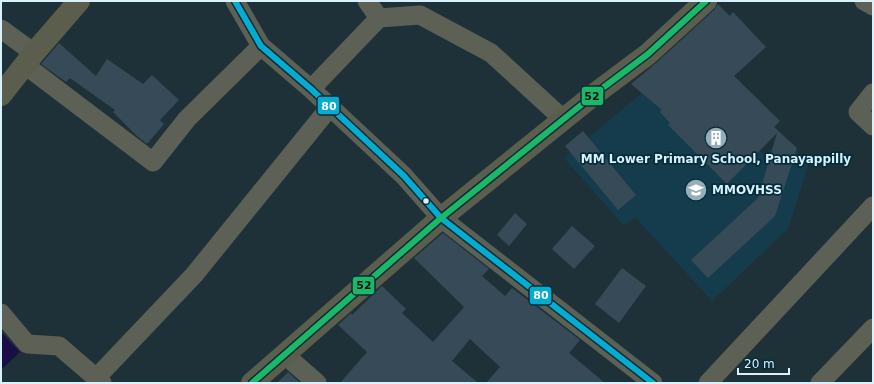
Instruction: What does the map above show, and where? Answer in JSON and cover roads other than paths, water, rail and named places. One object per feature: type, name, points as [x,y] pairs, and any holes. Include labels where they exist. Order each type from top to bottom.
[{"type":"main road","points":[[1,95],[29,59],[79,1]]},
{"type":"main road","points":[[252,383],[441,218],[563,119],[648,54],[706,1]]},
{"type":"street","points":[[235,1],[261,46],[330,107],[404,176],[441,218],[647,381]]},
{"type":"street","points":[[367,1],[379,18]]},
{"type":"street","points":[[864,1],[873,6]]},
{"type":"street","points":[[310,90],[379,18],[420,15],[491,53],[563,119]]},
{"type":"street","points":[[1,29],[29,59],[153,162],[187,119],[261,46]]},
{"type":"street","points":[[873,93],[858,112],[873,126]]},
{"type":"street","points":[[1,313],[27,344],[59,346],[100,380],[194,275],[330,107]]},
{"type":"street","points":[[708,383],[873,206]]},
{"type":"street","points":[[820,383],[873,328]]},
{"type":"street","points":[[285,355],[317,383]]},
{"type":"place","name":"MM Lower Primary School, Panayappilly","points":[[716,138]]},
{"type":"place","name":"MMOVHSS","points":[[696,190]]}]
